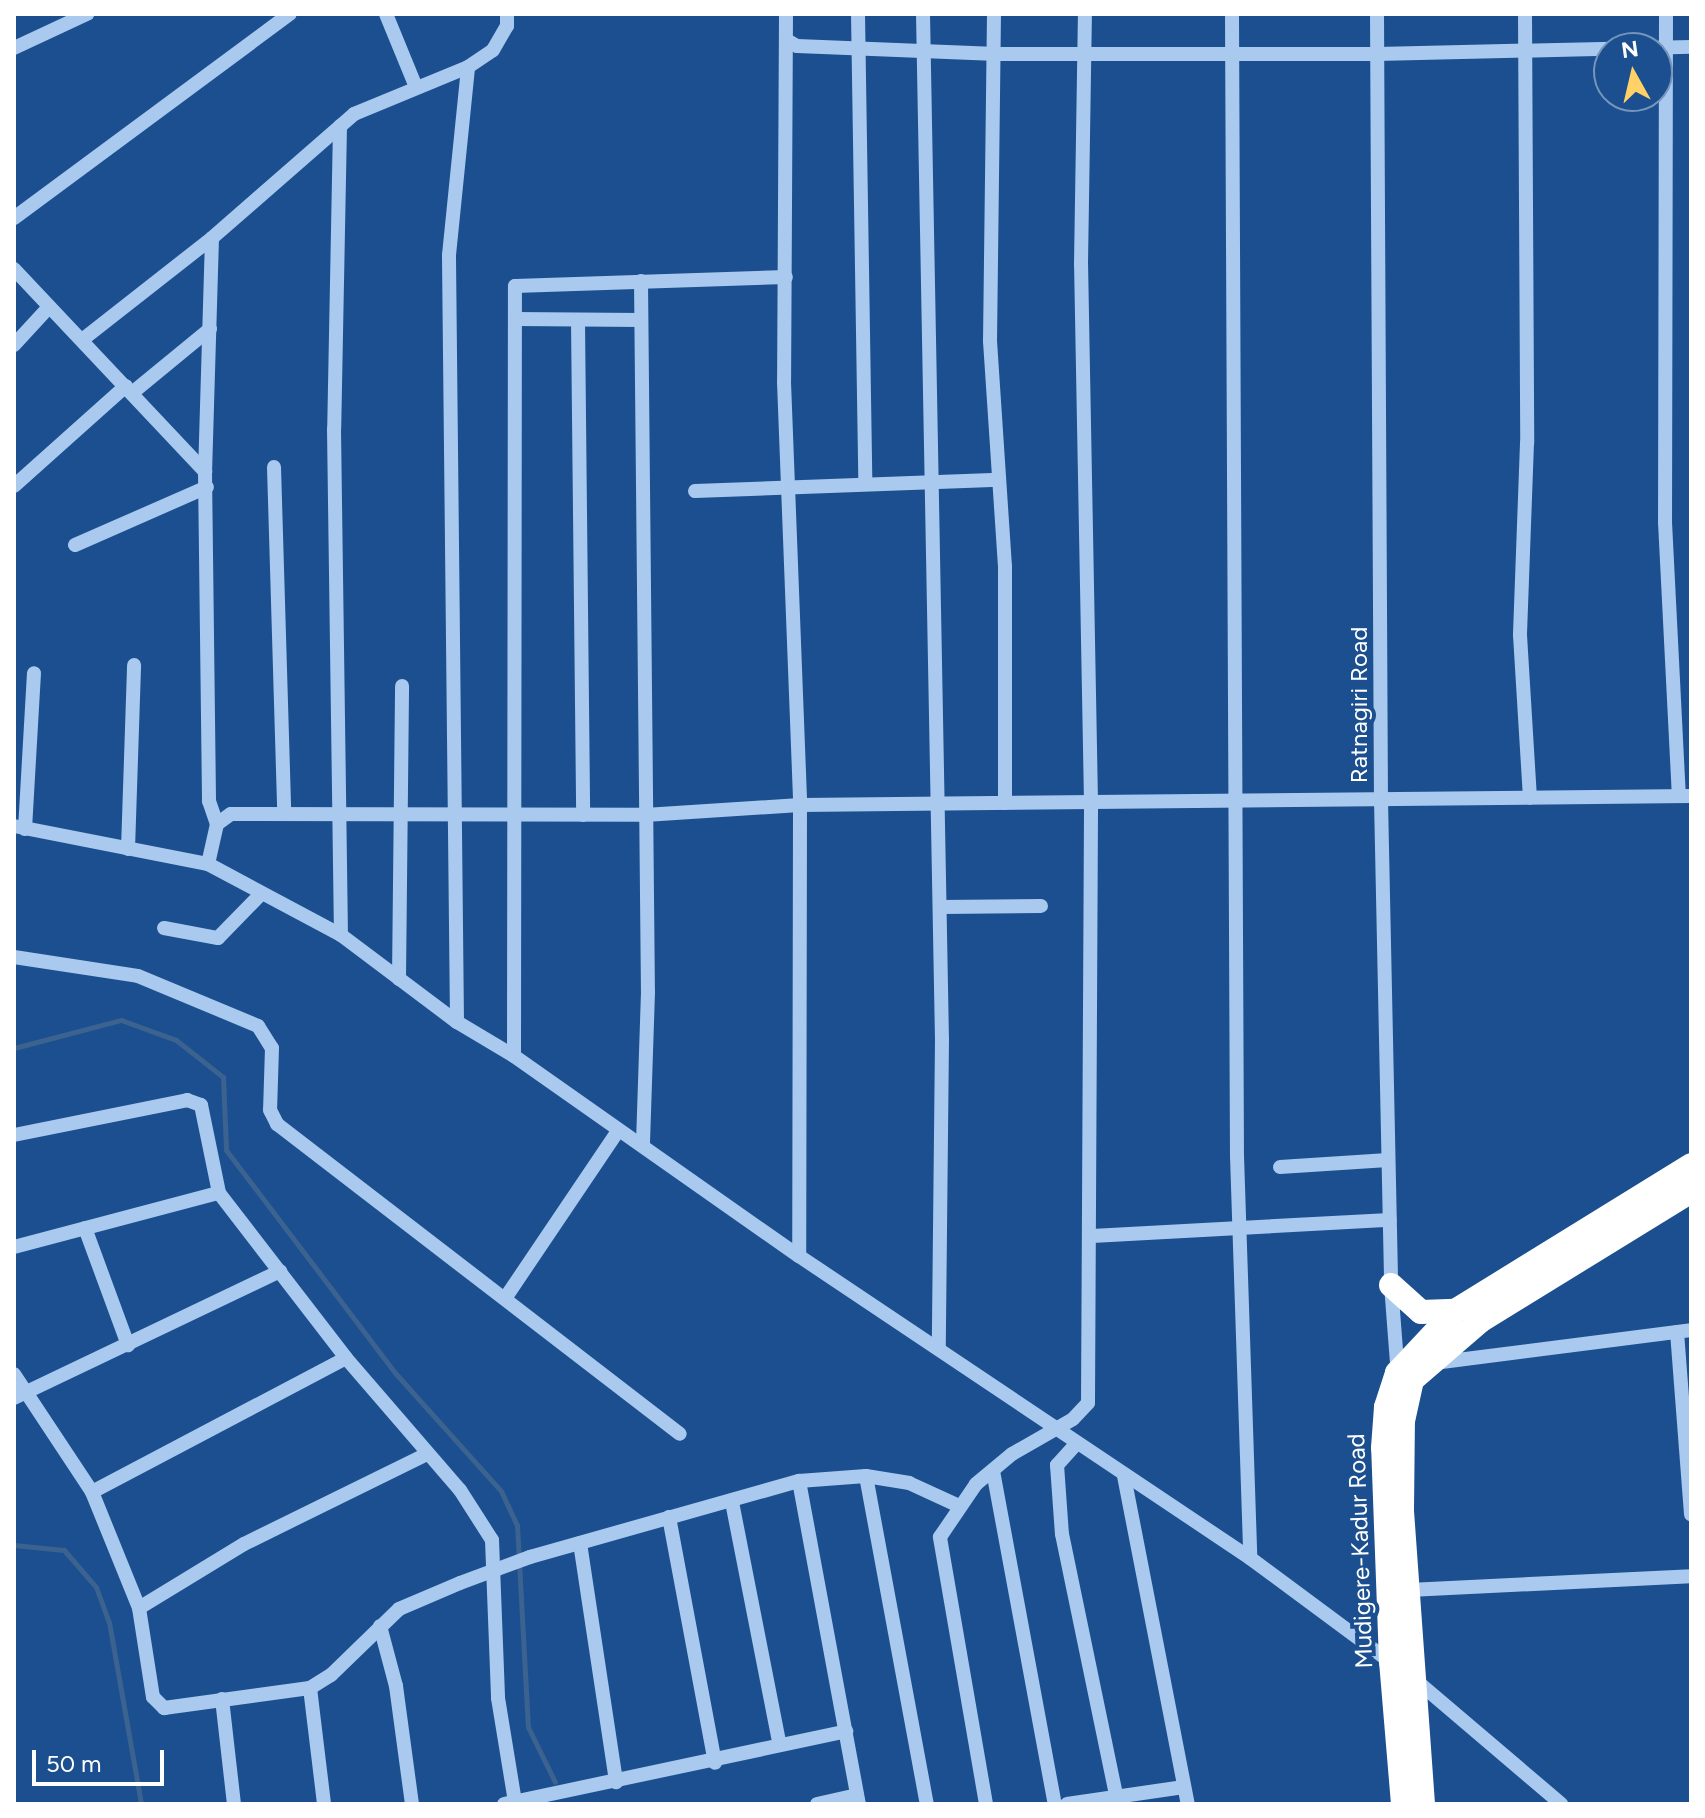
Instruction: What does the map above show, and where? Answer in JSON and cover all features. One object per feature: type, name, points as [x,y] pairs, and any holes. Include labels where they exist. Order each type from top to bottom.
[{"type":"highway","name":"Mudigere-Kadur Road","points":[[1403,1804],[1391,1662],[1383,1424],[1402,1383],[1455,1311],[1691,1165]]},
{"type":"highway","name":"Mudigere-Kadur Road","points":[[1402,1383],[1480,1321],[1691,1191]]},
{"type":"highway","points":[[1391,1285],[1421,1312],[1455,1311]]},
{"type":"highway","name":"Mudigere-Kadur Road","points":[[1402,1383],[1402,1510],[1423,1804]]},
{"type":"street","points":[[14,48],[87,14]]},
{"type":"street","points":[[14,218],[290,14]]},
{"type":"street","points":[[386,14],[416,87]]},
{"type":"street","points":[[82,340],[212,238],[354,114],[468,67],[493,50],[507,26],[507,14]]},
{"type":"street","points":[[786,14],[790,42],[786,277],[788,484],[800,805],[799,1256]]},
{"type":"street","points":[[858,14],[865,484]]},
{"type":"street","points":[[923,14],[926,50],[929,483],[941,907],[939,1348]]},
{"type":"street","points":[[994,14],[997,54],[990,341],[1005,566],[1005,803]]},
{"type":"street","points":[[986,1804],[940,1537],[957,1505],[993,1471],[1056,1427],[1073,1419],[1088,1403],[1092,1236],[1091,802],[1081,264],[1085,14]]},
{"type":"street","points":[[1232,14],[1233,801],[1241,1402],[1250,1558]]},
{"type":"street","name":"Ratnagiri Road","points":[[1377,14],[1381,800],[1391,1285],[1402,1383]]},
{"type":"street","points":[[1525,14],[1527,443],[1520,635],[1530,798]]},
{"type":"street","points":[[790,42],[997,54],[1377,54],[1593,48]]},
{"type":"street","points":[[457,1022],[449,255],[468,67]]},
{"type":"street","points":[[217,824],[231,814],[645,815],[800,805],[1685,796],[1665,522],[1666,112]]},
{"type":"street","points":[[340,126],[334,429],[341,935]]},
{"type":"street","points":[[208,864],[217,824],[209,801],[206,479],[212,238]]},
{"type":"street","points":[[14,269],[129,390],[206,479]]},
{"type":"street","points":[[514,1056],[515,319],[520,282],[786,277]]},
{"type":"street","points":[[641,281],[645,815],[643,1145]]},
{"type":"street","points":[[14,345],[49,307]]},
{"type":"street","points":[[515,319],[641,320]]},
{"type":"street","points":[[578,321],[583,815]]},
{"type":"street","points":[[14,486],[129,390],[210,329]]},
{"type":"street","points":[[274,467],[284,814]]},
{"type":"street","points":[[75,545],[206,479]]},
{"type":"street","points":[[695,491],[788,484],[999,480]]},
{"type":"street","points":[[128,849],[134,665]]},
{"type":"street","points":[[34,673],[19,828],[208,864],[341,935],[457,1022],[514,1056],[799,1256],[1250,1558],[1413,1677],[1561,1804]]},
{"type":"street","points":[[399,979],[402,686]]},
{"type":"street","points":[[164,928],[218,938],[261,894]]},
{"type":"street","points":[[941,907],[1041,906]]},
{"type":"street","points":[[14,957],[138,976],[258,1026],[272,1048],[270,1110],[277,1124],[506,1297],[680,1434]]},
{"type":"street","points":[[14,1135],[195,1100],[201,1105],[219,1193],[346,1358],[484,1524],[497,1569],[498,1698],[509,1803],[545,1801],[616,1782],[715,1763],[779,1742],[846,1731]]},
{"type":"street","points":[[506,1297],[618,1131]]},
{"type":"street","points":[[1280,1167],[1388,1160]]},
{"type":"street","points":[[14,1247],[219,1193]]},
{"type":"street","points":[[1092,1236],[1390,1220]]},
{"type":"street","points":[[85,1228],[128,1345]]},
{"type":"street","points":[[19,1397],[280,1271]]},
{"type":"street","points":[[1425,1364],[1684,1331],[1691,1514]]},
{"type":"street","points":[[92,1492],[346,1358]]},
{"type":"street","points":[[14,1374],[19,1397],[92,1492],[139,1608],[156,1704],[164,1708],[310,1688],[331,1675],[399,1609],[511,1563],[799,1481],[866,1476],[909,1483],[957,1505]]},
{"type":"street","points":[[1077,1443],[1057,1465],[1062,1534],[1117,1801]]},
{"type":"street","points":[[139,1608],[244,1544],[427,1454]]},
{"type":"street","points":[[993,1471],[1055,1804]]},
{"type":"street","points":[[866,1476],[927,1804]]},
{"type":"street","points":[[1124,1476],[1188,1804]]},
{"type":"street","points":[[799,1481],[858,1800],[817,1804]]},
{"type":"street","points":[[732,1502],[779,1742]]},
{"type":"street","points":[[669,1517],[715,1763]]},
{"type":"street","points":[[580,1543],[616,1782]]},
{"type":"street","points":[[1409,1590],[1691,1576]]},
{"type":"street","points":[[380,1626],[396,1686],[412,1804]]},
{"type":"street","points":[[310,1688],[324,1804]]},
{"type":"street","points":[[222,1699],[234,1804]]},
{"type":"street","points":[[1067,1804],[1117,1801],[1184,1787]]},
{"type":"waterway","points":[[14,1048],[121,1020],[176,1040],[223,1077],[226,1150],[397,1375],[501,1491],[517,1525],[528,1727],[555,1782]]},
{"type":"waterway","points":[[14,1545],[64,1550],[96,1587],[109,1622],[141,1804]]}]
